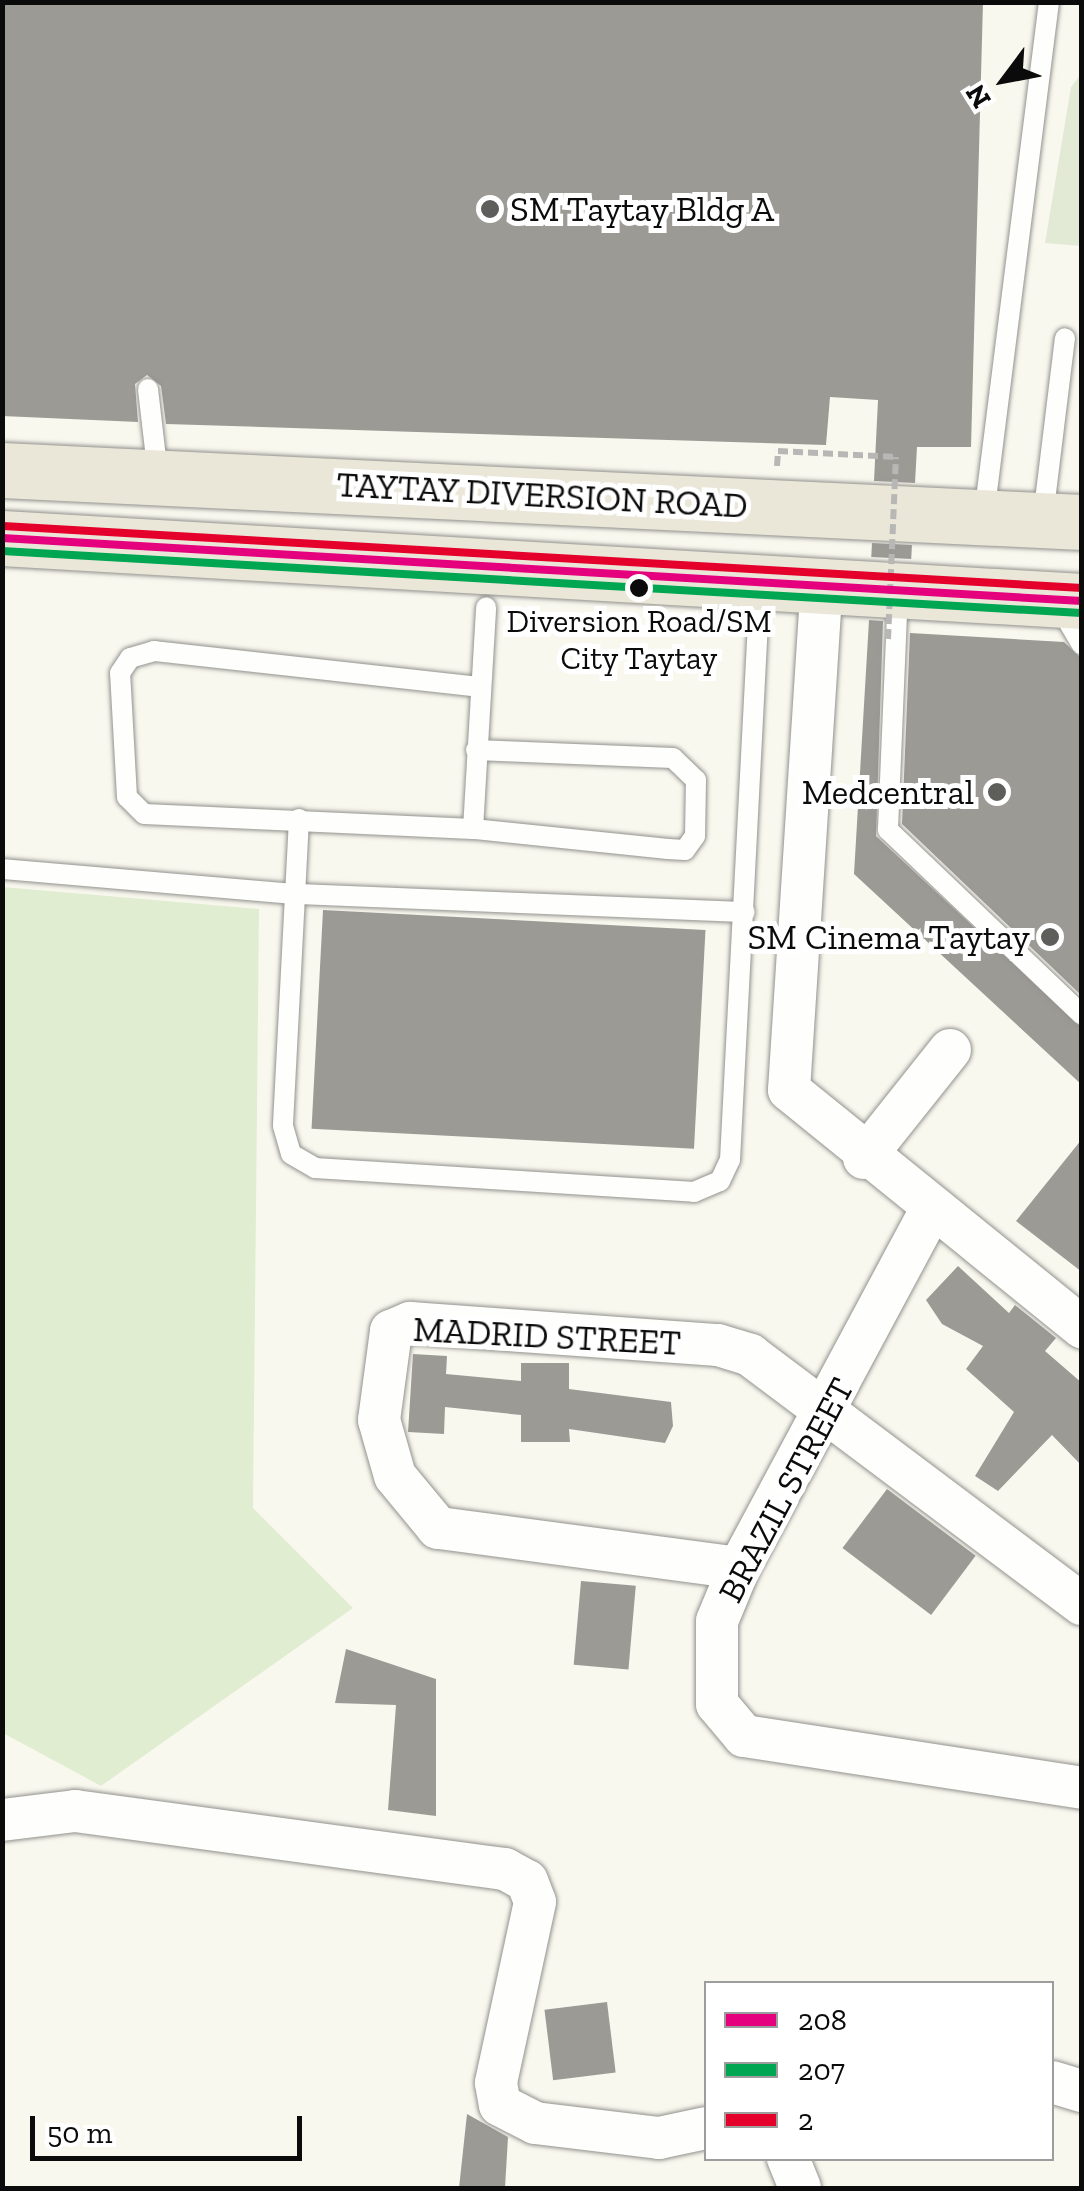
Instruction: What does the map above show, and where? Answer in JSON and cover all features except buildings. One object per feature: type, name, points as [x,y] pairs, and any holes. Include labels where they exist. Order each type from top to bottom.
[{"type":"main road","name":"TAYTAY DIVERSION ROAD","points":[[2,470],[1062,521]]},
{"type":"main road","name":"TAYTAY DIVERSION ROAD","points":[[2,538],[488,587],[760,577],[898,585],[1073,615]]},
{"type":"street","points":[[822,580],[789,1090],[864,1158],[1082,1327]]},
{"type":"street","points":[[864,1158],[950,1050]]},
{"type":"street","name":"BRAZIL STREET","points":[[932,1208],[830,1411],[739,1568],[717,1621],[713,1680],[728,1725],[744,1736],[1082,1788]]},
{"type":"street","name":"MADRID STREET","points":[[739,1568],[438,1528],[394,1476],[379,1420],[390,1331],[410,1323],[718,1346],[776,1368],[1082,1604]]},
{"type":"street","points":[[2,1820],[75,1811],[505,1870],[528,1881],[535,1902],[496,2083],[500,2104],[535,2123],[659,2138],[704,2128]]},
{"type":"street","points":[[1054,2083],[1082,2091]]},
{"type":"street","points":[[789,2161],[800,2188]]},
{"type":"lane","points":[[984,515],[1049,2]]},
{"type":"lane","points":[[1062,521],[1065,338]]},
{"type":"lane","points":[[141,478],[148,389]]},
{"type":"lane","points":[[141,478],[146,422]]},
{"type":"lane","points":[[300,818],[284,1126],[292,1154],[315,1168],[694,1192],[720,1182],[730,1160],[760,577]]},
{"type":"lane","points":[[898,585],[888,830],[1082,1014]]},
{"type":"lane","points":[[473,829],[478,687],[488,587]]},
{"type":"lane","points":[[476,750],[673,758],[696,780],[696,836],[685,850],[668,850],[473,829],[132,807],[120,734],[120,673],[130,658],[154,651],[478,687]]},
{"type":"lane","points":[[2,869],[296,894],[745,912]]},
{"type":"path","points":[[778,450],[896,457],[888,638]]},
{"type":"green space","points":[[1081,74],[1081,246],[1045,243],[1071,87]]},
{"type":"green space","points":[[3,887],[259,909],[253,1508],[353,1608],[101,1786],[3,1733]]},
{"type":"transit line","name":"2","points":[[3,526],[1082,588]]},
{"type":"transit line","name":"208","points":[[2,538],[1082,601]]},
{"type":"transit line","name":"207","points":[[2,551],[1081,613]]},
{"type":"place","name":"SM Taytay Bldg A","points":[[490,209]]},
{"type":"place","name":"Diversion Road/SM City Taytay","points":[[639,588]]},
{"type":"place","name":"Medcentral","points":[[997,792]]},
{"type":"place","name":"SM Cinema Taytay","points":[[1050,937]]}]
